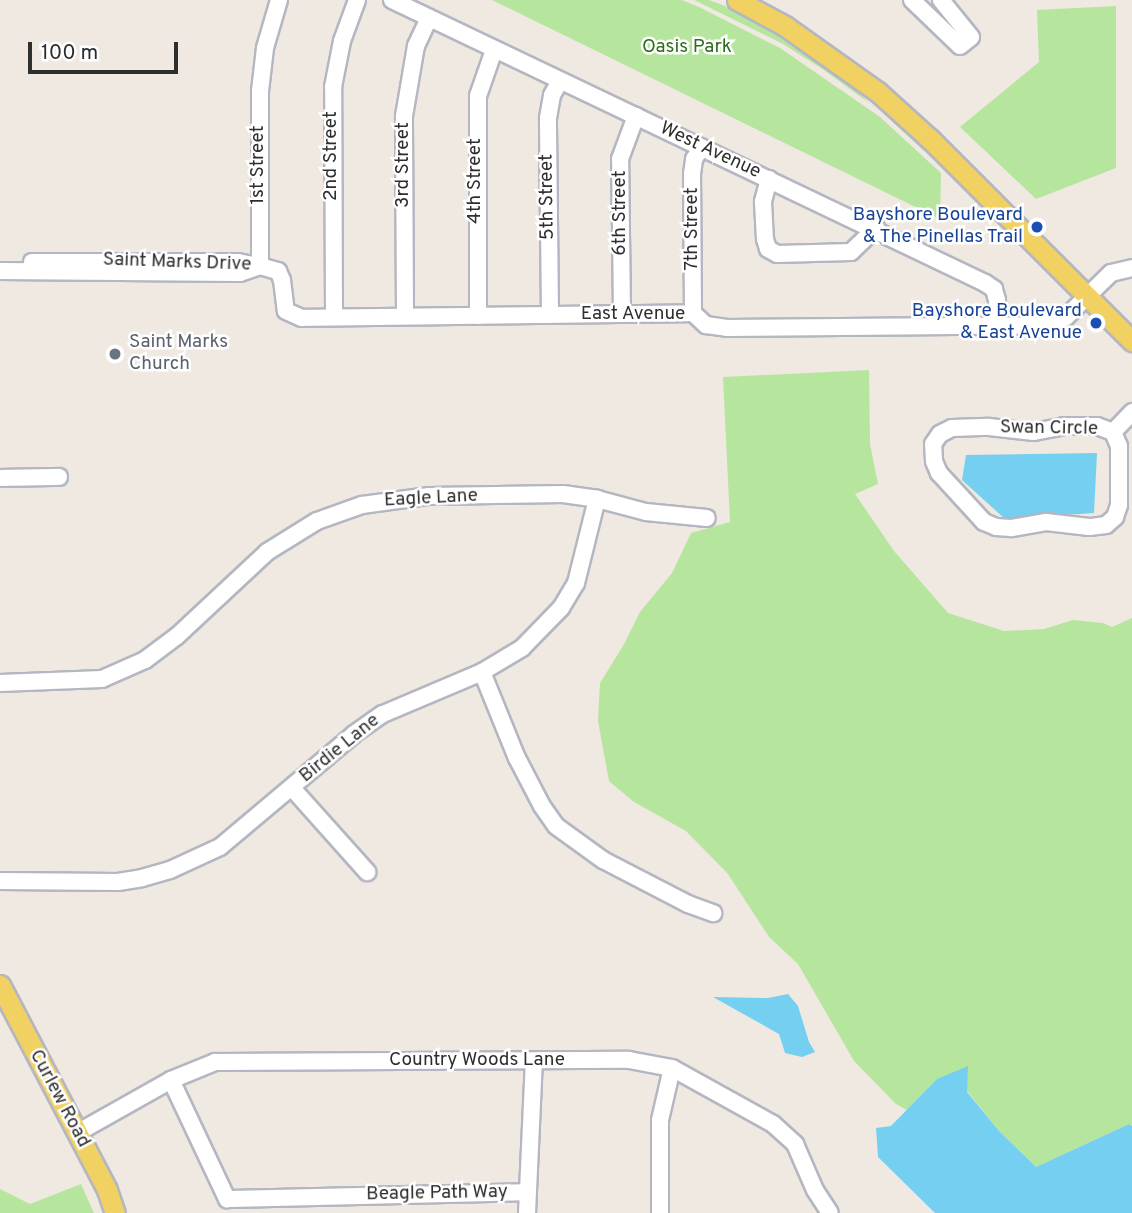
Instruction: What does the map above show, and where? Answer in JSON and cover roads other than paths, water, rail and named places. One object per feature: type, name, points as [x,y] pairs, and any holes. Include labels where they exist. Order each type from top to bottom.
[{"type":"main road","points":[[737,0],[785,26],[878,92],[930,139],[1132,341]]},
{"type":"main road","name":"Curlew Road","points":[[0,985],[115,1213]]},
{"type":"street","name":"1st Street","points":[[260,266],[260,91],[265,48],[279,0]]},
{"type":"street","name":"2nd Street","points":[[334,317],[333,87],[342,41],[357,0]]},
{"type":"street","name":"West Avenue","points":[[392,0],[876,228],[994,289],[998,300],[998,325]]},
{"type":"street","points":[[912,0],[960,46],[971,37],[941,0]]},
{"type":"street","name":"3rd Street","points":[[405,316],[404,116],[416,46],[429,18]]},
{"type":"street","name":"4th Street","points":[[478,316],[475,133],[478,96],[494,50]]},
{"type":"street","name":"5th Street","points":[[550,314],[548,118],[552,95],[560,81]]},
{"type":"street","name":"6th Street","points":[[622,313],[620,159],[636,116]]},
{"type":"street","name":"7th Street","points":[[693,313],[692,174],[694,159],[702,147]]},
{"type":"street","points":[[769,179],[764,202],[765,239],[768,249],[778,254],[851,252],[876,228]]},
{"type":"street","name":"Saint Marks Drive","points":[[0,263],[226,261],[260,266]]},
{"type":"street","name":"Saint Marks Drive","points":[[0,271],[240,273],[260,266]]},
{"type":"street","name":"East Avenue","points":[[260,266],[278,271],[282,280],[286,310],[302,318],[693,313],[706,325],[727,328],[1055,322],[1066,317],[1111,273],[1132,268]]},
{"type":"street","name":"Swan Circle","points":[[1113,432],[1132,412]]},
{"type":"street","name":"Swan Circle","points":[[1064,426],[1097,426],[1113,432],[1119,446],[1119,505],[1115,517],[1106,525],[1089,527],[1046,522],[1011,528],[996,527],[984,522],[939,473],[934,461],[933,444],[940,433],[952,428],[989,427],[1034,432],[1064,426]]},
{"type":"street","points":[[0,478],[59,477]]},
{"type":"street","name":"Eagle Lane","points":[[0,683],[64,683],[102,679],[145,660],[176,637],[267,552],[317,521],[351,508],[393,498],[563,494],[597,499],[646,512],[707,518]]},
{"type":"street","name":"Birdie Lane","points":[[0,881],[118,882],[170,870],[220,847],[354,734],[383,714],[482,672],[522,648],[561,608],[576,583],[597,499]]},
{"type":"street","points":[[482,672],[517,758],[542,806],[556,826],[603,860],[688,904],[713,913]]},
{"type":"street","points":[[292,788],[367,872]]},
{"type":"street","name":"Country Woods Lane","points":[[77,1133],[171,1080],[215,1062],[629,1060],[672,1068],[741,1105],[789,1136],[830,1213]]},
{"type":"street","points":[[527,1213],[534,1061]]},
{"type":"street","points":[[660,1213],[660,1120],[672,1068]]},
{"type":"street","name":"Beagle Path Way","points":[[171,1080],[226,1199],[526,1192]]},
{"type":"water","points":[[1097,453],[1094,513],[1005,519],[962,480],[966,455]]},
{"type":"water","points":[[788,994],[798,1006],[809,1042],[815,1052],[802,1057],[785,1053],[779,1034],[713,997],[768,998]]},
{"type":"water","points":[[968,1066],[967,1092],[999,1131],[1036,1167],[1129,1124],[1132,1126],[1132,1213],[935,1213],[878,1157],[876,1128],[891,1126],[937,1079]]},
{"type":"place","name":"Bayshore Boulevard & The Pinellas Trail","points":[[1037,227]]},
{"type":"place","name":"Bayshore Boulevard & East Avenue","points":[[1096,323]]},
{"type":"place","name":"Saint Marks Church","points":[[115,354]]},
{"type":"park label","name":"Oasis Park","points":[[687,48]]}]
